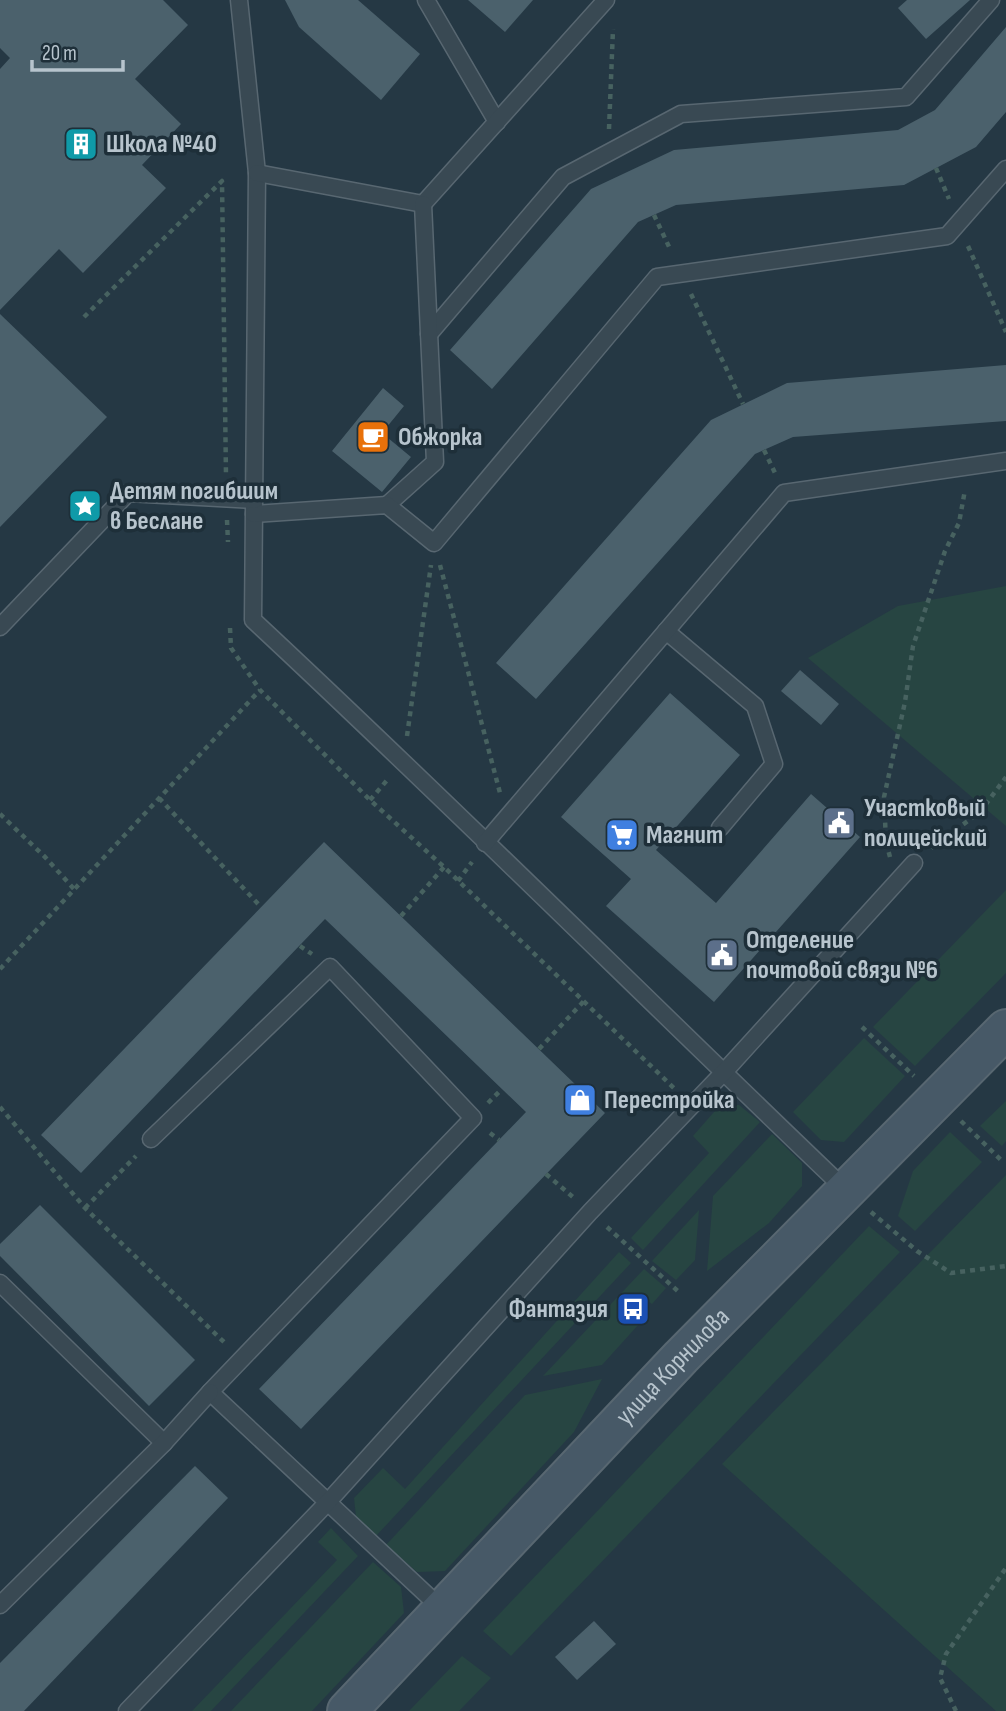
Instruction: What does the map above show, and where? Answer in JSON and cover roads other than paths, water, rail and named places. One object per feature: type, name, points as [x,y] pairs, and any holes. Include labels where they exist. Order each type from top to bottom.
[{"type":"main road","name":"улица Корнилова","points":[[347,1711],[681,1357],[1006,1029]]},
{"type":"lane","points":[[239,0],[257,173],[253,620],[404,760],[485,843],[846,1190]]},
{"type":"lane","points":[[387,505],[435,462],[423,204],[606,0]]},
{"type":"lane","points":[[429,334],[563,177],[681,114],[906,97],[990,0]]},
{"type":"lane","points":[[428,1],[497,122]]},
{"type":"lane","points":[[0,627],[128,494],[226,499],[254,507],[387,505],[434,543],[657,277],[947,236],[1006,169]]},
{"type":"lane","points":[[257,173],[423,204]]},
{"type":"lane","points":[[485,843],[785,493],[1006,461]]},
{"type":"lane","points":[[666,631],[755,706],[774,764],[720,828]]},
{"type":"lane","points":[[127,1711],[327,1503],[590,1212],[724,1072],[914,863]]},
{"type":"lane","points":[[0,1605],[164,1443],[473,1118],[330,967],[151,1139]]},
{"type":"lane","points":[[0,1283],[164,1443]]},
{"type":"lane","points":[[210,1392],[443,1610]]},
{"type":"place","name":"Школа №40","points":[[81,144]]},
{"type":"place","name":"Обжорка","points":[[373,437]]},
{"type":"place","name":"Детям погибшим в Беслане","points":[[85,506]]},
{"type":"place","name":"Участковый полицейский","points":[[839,823]]},
{"type":"place","name":"Магнит","points":[[622,835]]},
{"type":"place","name":"Отделение почтовой связи №6","points":[[722,955]]},
{"type":"place","name":"Перестройка","points":[[580,1100]]},
{"type":"place","name":"Фантазия","points":[[633,1309]]}]
